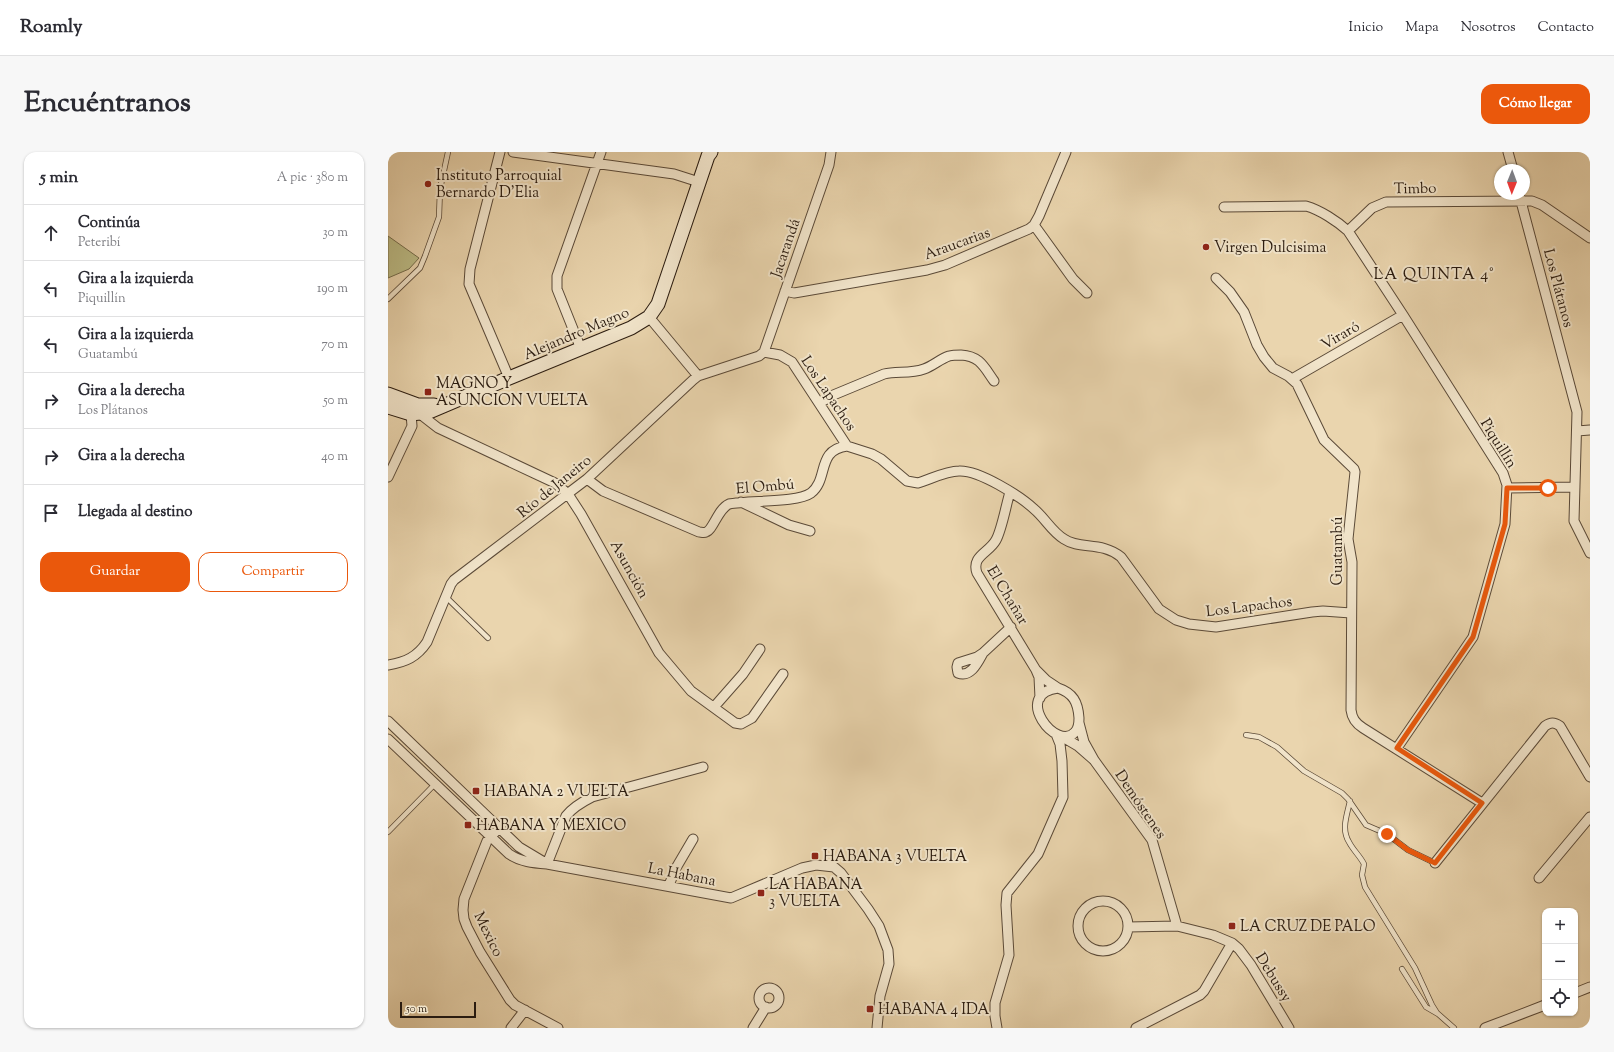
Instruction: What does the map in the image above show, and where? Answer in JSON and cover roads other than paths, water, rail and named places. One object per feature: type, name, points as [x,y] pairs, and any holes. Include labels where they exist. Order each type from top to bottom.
[{"type":"main road","name":"Alejandro Magno","points":[[461,398],[631,328],[649,317],[658,304],[708,156],[711,152]]},
{"type":"main road","points":[[388,394],[418,405],[434,405],[461,398]]},
{"type":"main road","points":[[416,414],[429,412],[461,398]]},
{"type":"main road","name":"Asunción","points":[[388,407],[416,414]]},
{"type":"street","points":[[500,152],[470,269],[468,284],[509,378]]},
{"type":"street","points":[[513,152],[674,174],[699,182]]},
{"type":"street","points":[[581,349],[557,289],[556,282],[601,152]]},
{"type":"street","name":"Jacarandá","points":[[764,352],[829,164],[831,152]]},
{"type":"street","points":[[1066,152],[1034,224],[1073,279],[1087,294]]},
{"type":"street","points":[[1508,152],[1511,164]]},
{"type":"street","name":"Timbo","points":[[1348,232],[1372,208],[1386,202],[1494,198]]},
{"type":"street","name":"Los Plátanos","points":[[1521,200],[1577,412],[1574,521],[1590,553]]},
{"type":"street","name":"Timbo","points":[[1530,200],[1537,202],[1590,238]]},
{"type":"street","points":[[1224,207],[1306,206],[1314,209],[1342,226],[1348,232]]},
{"type":"street","name":"Araucarias","points":[[785,291],[794,293],[928,270],[945,265],[1023,233],[1034,224]]},
{"type":"street","name":"Piquillín","points":[[1348,232],[1403,315],[1505,476],[1507,488],[1505,524],[1473,637],[1397,748]]},
{"type":"street","name":"Guatambú","points":[[1216,278],[1230,292],[1241,307],[1264,357],[1273,368],[1288,376],[1292,380],[1301,392],[1324,440],[1354,469],[1355,472],[1348,539],[1352,562],[1351,715],[1356,723],[1482,803]]},
{"type":"street","name":"Viraró","points":[[1292,380],[1403,315]]},
{"type":"street","points":[[649,317],[698,376]]},
{"type":"street","name":"Río de Janeiro","points":[[388,665],[411,659],[422,650],[427,642],[454,580],[587,479],[698,376],[759,356],[764,352]]},
{"type":"street","name":"Los Lapachos","points":[[764,352],[780,355],[792,362],[847,446],[867,452],[881,459],[906,481],[918,483],[960,471],[982,477],[1010,492],[1035,509],[1064,539],[1070,542],[1108,549],[1121,557],[1159,609],[1176,620],[1189,624],[1216,627],[1312,612],[1323,611],[1351,613]]},
{"type":"street","points":[[820,403],[831,396],[884,374],[892,372],[915,372],[935,364],[949,356],[957,355],[973,357],[980,362],[994,381]]},
{"type":"street","points":[[388,477],[412,426],[416,414]]},
{"type":"street","name":"Asunción","points":[[416,414],[438,428],[555,483],[568,494],[581,514],[654,646],[691,691],[735,723],[741,724],[752,718],[783,674]]},
{"type":"street","points":[[1577,431],[1590,430]]},
{"type":"street","name":"El Ombú","points":[[587,479],[603,491],[699,532],[706,532],[710,530],[724,506],[729,504],[805,496],[816,488],[832,450],[838,447],[847,446]]},
{"type":"street","points":[[1507,488],[1575,487]]},
{"type":"street","name":"El Chañar","points":[[1010,492],[997,540],[979,557],[975,568],[1036,670],[1046,680],[1058,688]]},
{"type":"street","points":[[740,502],[789,525],[810,531]]},
{"type":"street","points":[[984,653],[1011,627]]},
{"type":"street","points":[[714,707],[743,674],[760,650]]},
{"type":"street","name":"El Chañar","points":[[1036,670],[1040,685],[1040,698]]},
{"type":"street","points":[[1040,698],[1047,691],[1058,688]]},
{"type":"street","name":"Demóstenes","points":[[1058,688],[1066,690],[1075,700],[1084,742],[1094,760],[1152,840],[1177,926]]},
{"type":"street","name":"Demóstenes","points":[[1040,698],[1037,706],[1046,726],[1078,746],[1094,760]]},
{"type":"street","points":[[388,721],[519,847],[547,864],[566,816],[580,803],[592,797],[703,767]]},
{"type":"street","points":[[997,1028],[995,1003],[1009,955],[1006,905],[1007,893],[1035,860],[1062,802],[1062,761],[1059,735],[1070,736],[1074,734],[1079,723]]},
{"type":"street","points":[[1435,863],[1542,728],[1550,723],[1555,723],[1560,726],[1590,777]]},
{"type":"street","name":"La Habana","points":[[388,739],[490,836],[515,858],[527,862],[547,864],[669,885],[731,898],[802,868],[816,866],[834,868],[841,873],[868,909],[879,926],[888,950],[889,964],[880,996],[877,1028]]},
{"type":"street","points":[[1062,761],[1065,751],[1069,748],[1078,746]]},
{"type":"street","points":[[1539,878],[1590,817]]},
{"type":"street","name":"Mexico","points":[[500,828],[490,836],[487,841],[464,899],[462,910],[464,919],[480,952],[510,1000],[558,1028]]},
{"type":"street","points":[[669,885],[676,868],[692,839]]},
{"type":"street","points":[[1103,901],[1111,902],[1118,906],[1125,915],[1128,927],[1122,942],[1115,948],[1107,951],[1098,951],[1090,948],[1083,942],[1079,935],[1077,926],[1078,918],[1088,905],[1103,901]]},
{"type":"street","points":[[1128,927],[1177,926],[1213,935],[1232,943],[1204,991],[1200,995],[1136,1028]]},
{"type":"street","name":"Debussy","points":[[1232,943],[1240,949],[1251,965],[1289,1028]]},
{"type":"street","points":[[1578,992],[1590,987]]},
{"type":"street","points":[[1485,1028],[1542,1006]]},
{"type":"street","points":[[753,1028],[766,1008]]},
{"type":"street","points":[[511,1028],[525,1010]]},
{"type":"lane","points":[[388,299],[420,268],[439,217],[440,189],[448,152]]},
{"type":"lane","points":[[446,597],[488,638]]},
{"type":"lane","points":[[1246,735],[1259,737],[1277,747],[1304,771],[1342,793],[1350,801],[1366,825],[1387,834],[1408,850],[1435,863]]},
{"type":"lane","points":[[388,832],[435,784]]},
{"type":"lane","points":[[1350,801],[1345,822],[1345,832],[1349,842],[1364,864],[1362,875],[1365,887],[1415,968],[1428,998],[1439,1014],[1454,1028]]},
{"type":"lane","points":[[1402,969],[1426,1007],[1439,1014]]},
{"type":"place","name":"Instituto Parroquial Bernardo D'Elia","points":[[428,184]]},
{"type":"place","name":"Virgen Dulcisima","points":[[1206,247]]},
{"type":"place","name":"MAGNO Y ASUNCION VUELTA","points":[[428,392]]},
{"type":"place","name":"HABANA 2 VUELTA","points":[[476,791]]},
{"type":"place","name":"HABANA Y MEXICO","points":[[468,825]]},
{"type":"place","name":"HABANA 3 VUELTA","points":[[815,856]]},
{"type":"place","name":"LA HABANA 3 VUELTA","points":[[761,893]]},
{"type":"place","name":"LA CRUZ DE PALO","points":[[1232,926]]},
{"type":"place","name":"HABANA 4 IDA","points":[[870,1009]]},
{"type":"district","name":"LA QUINTA 4°","points":[[1434,273]]}]
